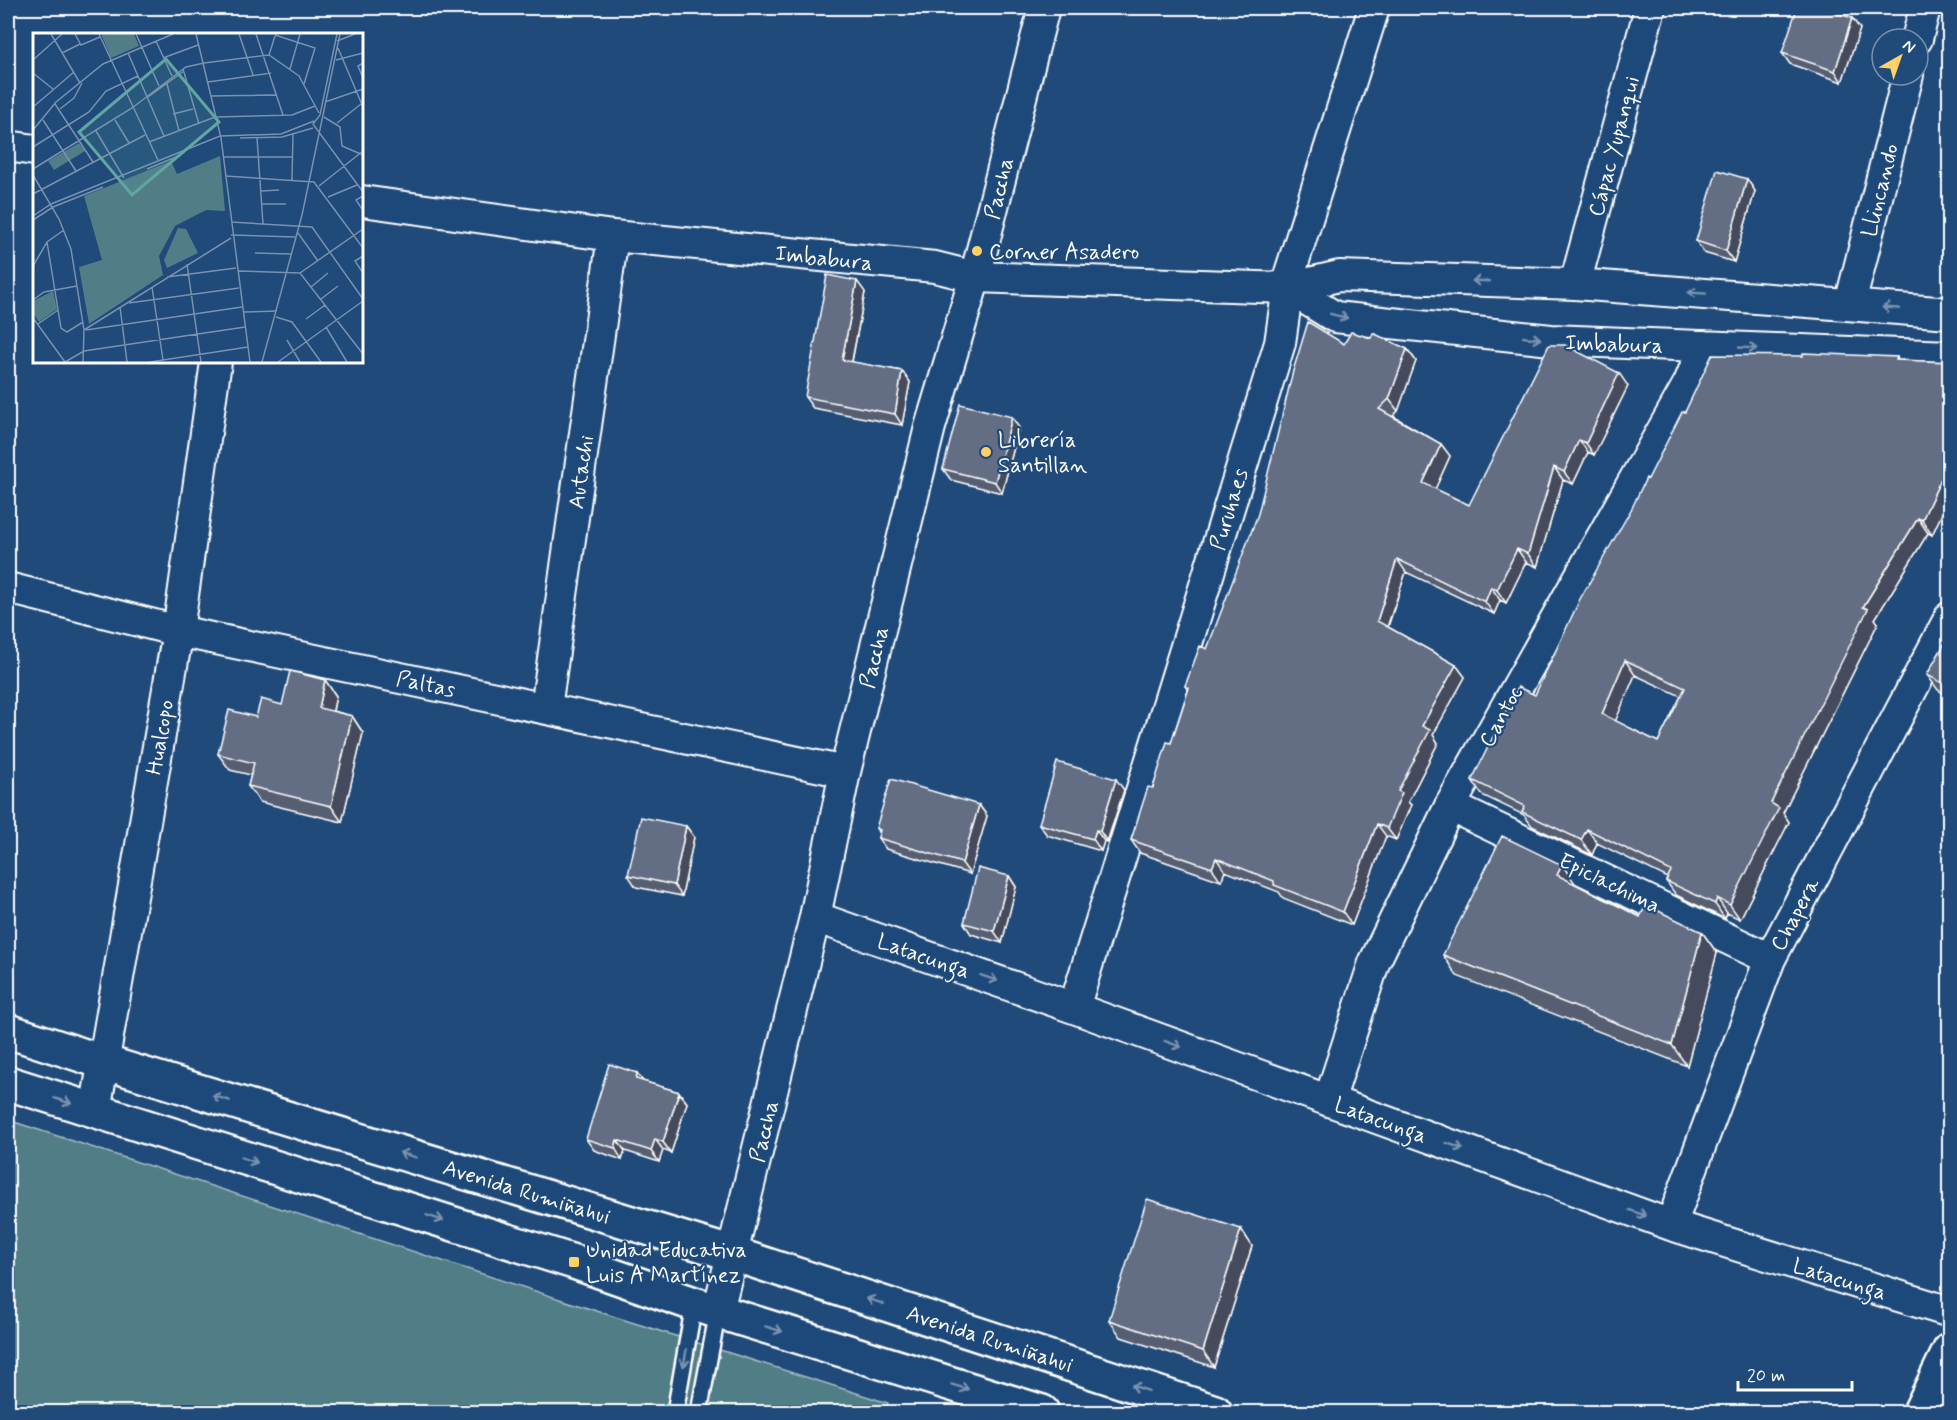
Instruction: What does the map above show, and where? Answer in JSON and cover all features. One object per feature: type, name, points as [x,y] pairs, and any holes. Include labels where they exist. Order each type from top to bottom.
[{"type":"main road","name":"Avenida Rumiñahui","points":[[8,1030],[103,1062],[733,1254],[1215,1413]]},
{"type":"main road","points":[[8,1083],[1042,1413]]},
{"type":"main road","points":[[1920,1413],[1950,1350]]},
{"type":"street","name":"Paccha","points":[[706,1307],[733,1254],[815,917],[845,772],[930,427],[975,277],[1044,8]]},
{"type":"street","name":"Puruhaes","points":[[1074,1008],[1280,343],[1290,273],[1374,8]]},
{"type":"street","name":"Cápac Yupanqui","points":[[1575,284],[1650,8]]},
{"type":"street","points":[[1920,27],[1925,8]]},
{"type":"street","name":"Llincando","points":[[1850,304],[1905,87]]},
{"type":"street","points":[[8,146],[33,150]]},
{"type":"street","name":"Imbabura","points":[[363,201],[613,236],[935,267],[975,277],[1288,288],[1339,276],[1575,284],[1950,313]]},
{"type":"street","name":"Autachi","points":[[546,708],[613,236]]},
{"type":"street","name":"Imbabura","points":[[1288,288],[1335,317],[1551,340],[1950,356]]},
{"type":"street","name":"Cantoc","points":[[1329,1101],[1374,963],[1450,806],[1689,383],[1704,346]]},
{"type":"street","name":"Hualcopo","points":[[95,1111],[178,631],[216,363]]},
{"type":"street","name":"Paltas","points":[[8,588],[178,631],[845,772]]},
{"type":"street","name":"Chapera","points":[[1671,1225],[1770,959],[1950,617]]},
{"type":"street","name":"Epiclachima","points":[[1450,806],[1770,959]]},
{"type":"street","name":"Latacunga","points":[[815,917],[1074,1008],[1671,1225],[1950,1312]]},
{"type":"lane","points":[[675,1413],[706,1307]]},
{"type":"lane","points":[[699,1413],[706,1307]]},
{"type":"green space","points":[[8,1120],[888,1403],[885,1412],[8,1412]]},
{"type":"building","points":[[1797,8],[1821,8],[1852,18],[1835,71],[1782,53]]},
{"type":"building","points":[[1717,170],[1747,179],[1726,251],[1696,241]]},
{"type":"building","points":[[827,275],[857,281],[842,360],[902,371],[895,414],[805,397]]},
{"type":"building","points":[[1308,322],[1344,344],[1351,332],[1371,338],[1373,333],[1407,349],[1389,399],[1379,409],[1441,444],[1423,483],[1469,505],[1549,345],[1565,345],[1619,373],[1586,443],[1579,440],[1564,472],[1554,467],[1528,554],[1517,549],[1497,590],[1491,587],[1485,602],[1397,559],[1377,621],[1456,665],[1422,726],[1430,730],[1398,791],[1402,793],[1387,828],[1377,824],[1343,912],[1274,885],[1274,881],[1216,858],[1212,868],[1131,840],[1148,787],[1153,788],[1167,742],[1171,743],[1189,688],[1185,686],[1200,646],[1207,649],[1258,514],[1293,371]]},
{"type":"building","points":[[1803,353],[1950,362],[1950,459],[1922,520],[1918,518],[1863,607],[1868,609],[1771,803],[1779,808],[1730,905],[1717,898],[1715,904],[1666,881],[1671,871],[1587,829],[1581,840],[1522,812],[1525,806],[1472,780],[1518,687],[1535,695],[1580,599],[1632,508],[1646,478],[1648,479],[1682,412],[1685,412],[1712,355],[1803,356]],"holes":[[[1625,660],[1685,688],[1658,742],[1602,714]]]},
{"type":"building","name":"Librería Santillan","points":[[960,404],[1012,417],[995,482],[943,469]]},
{"type":"building","points":[[1950,634],[1950,687],[1927,675]]},
{"type":"building","points":[[290,671],[325,680],[319,708],[352,716],[331,806],[248,786],[254,763],[218,754],[229,710],[256,717],[261,699],[282,705]]},
{"type":"building","points":[[1057,762],[1116,779],[1100,831],[1096,830],[1093,839],[1039,824]]},
{"type":"building","points":[[891,779],[979,805],[962,863],[878,838],[880,830],[876,828]]},
{"type":"building","points":[[641,817],[686,826],[674,885],[628,875]]},
{"type":"building","points":[[1502,836],[1562,865],[1557,875],[1640,917],[1646,905],[1702,932],[1672,1045],[1443,955]]},
{"type":"building","points":[[978,868],[1009,876],[994,931],[964,923]]},
{"type":"building","points":[[609,1064],[637,1073],[636,1079],[679,1092],[663,1142],[655,1139],[651,1151],[617,1140],[615,1148],[586,1139]]},
{"type":"building","points":[[1147,1199],[1241,1229],[1203,1351],[1109,1320]]},
{"type":"place","name":"Corner Asadero","points":[[977,251]]},
{"type":"place","name":"Librería Santillan","points":[[986,452]]},
{"type":"place","name":"Unidad Educativa Luis A Martínez","points":[[574,1262]]}]
